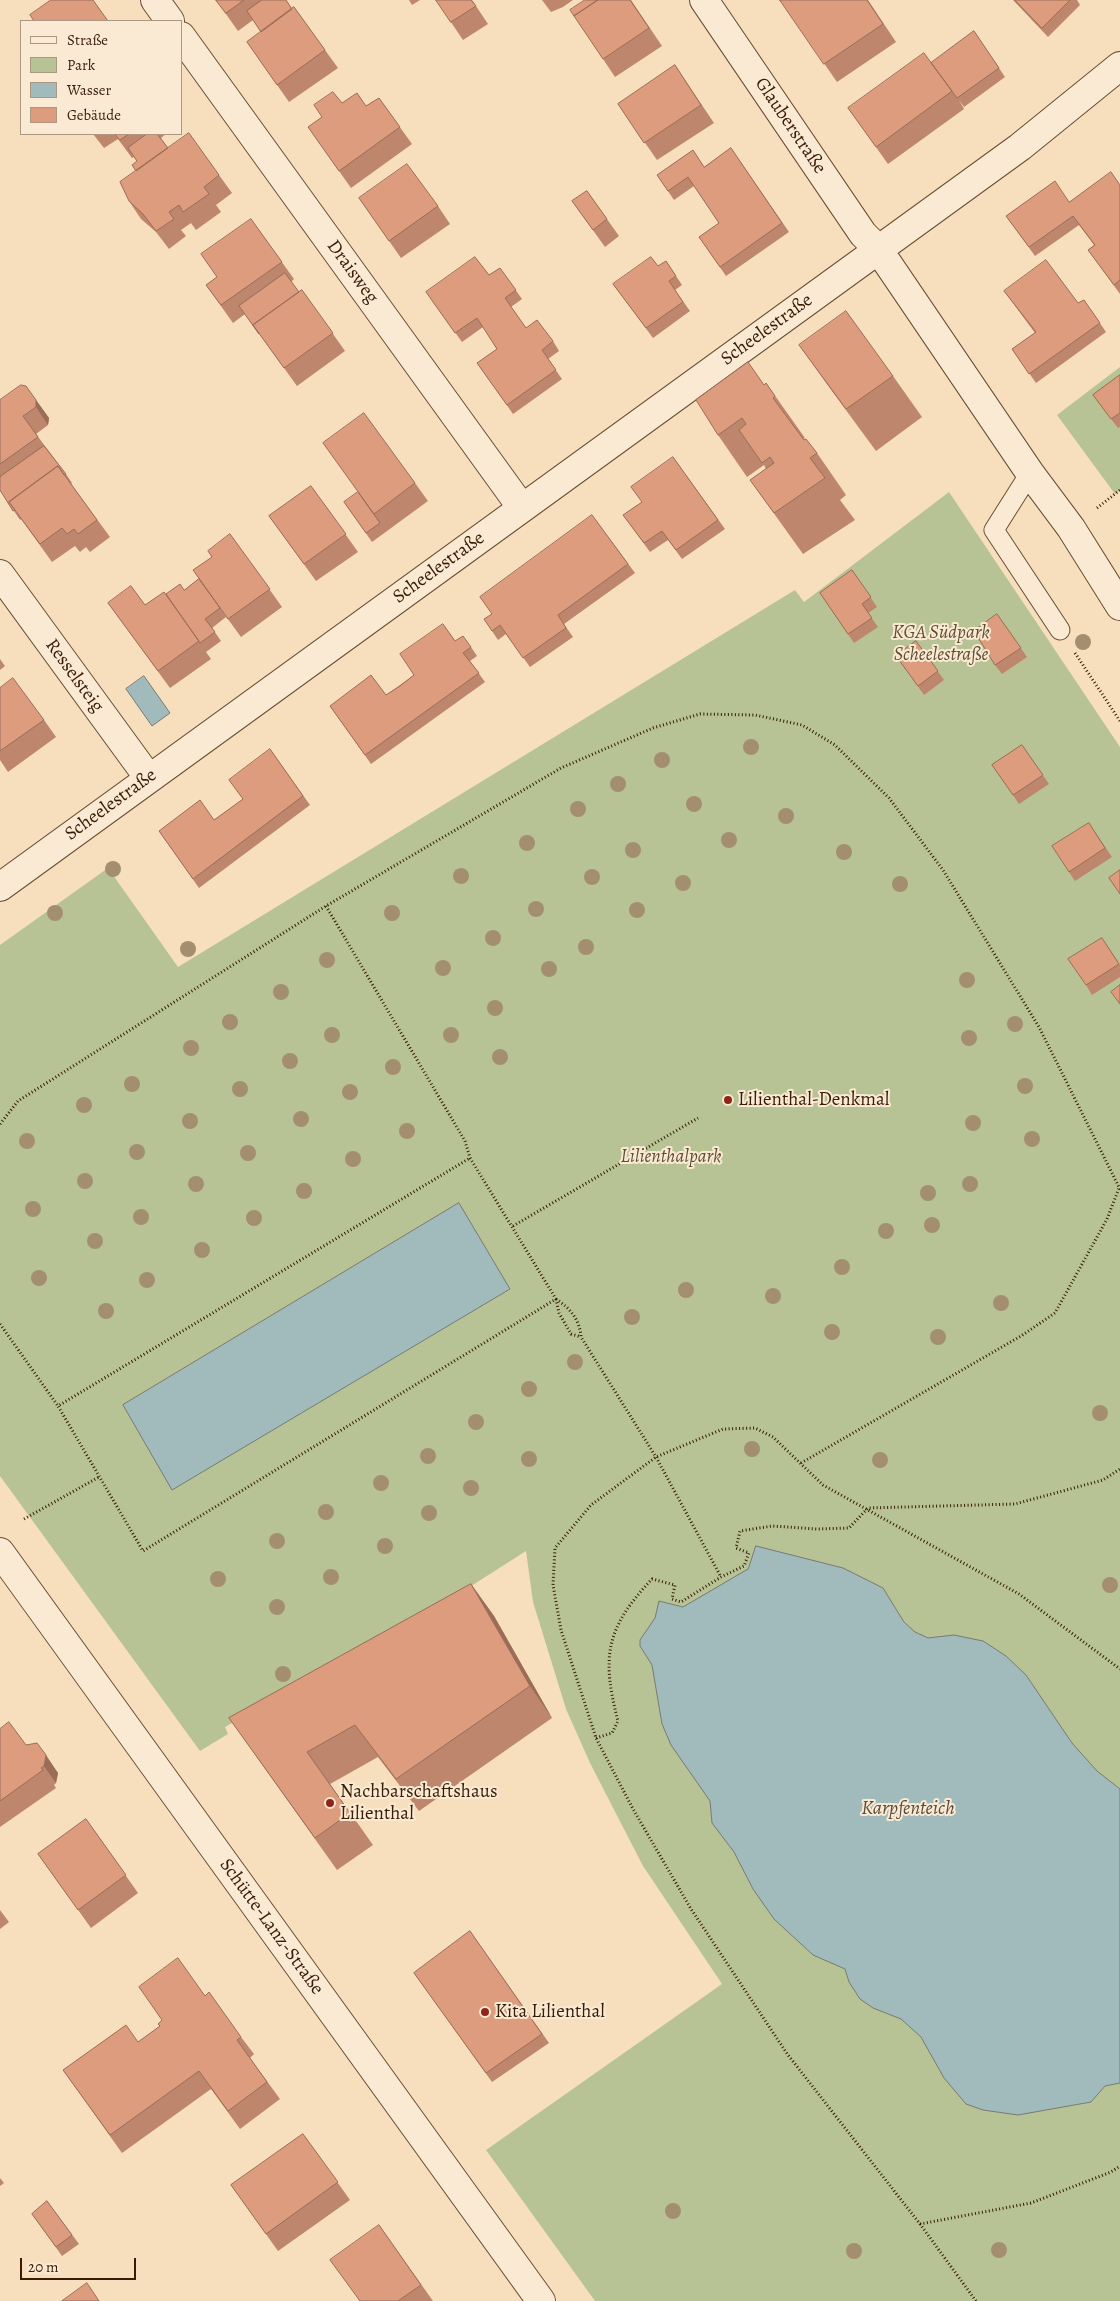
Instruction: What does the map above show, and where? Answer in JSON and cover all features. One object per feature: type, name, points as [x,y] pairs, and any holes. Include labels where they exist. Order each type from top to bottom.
[{"type":"street","points":[[155,0],[169,20]]},
{"type":"street","name":"Glauberstraße","points":[[704,0],[863,234],[878,249]]},
{"type":"street","name":"Draisweg","points":[[182,37],[522,508]]},
{"type":"street","name":"Scheelestraße","points":[[0,886],[1020,147],[1120,66]]},
{"type":"street","points":[[878,249],[1030,473],[1070,528],[1120,606]]},
{"type":"street","name":"Resselsteig","points":[[0,574],[148,777]]},
{"type":"street","name":"Schütte-Lanz-Straße","points":[[0,1552],[541,2301]]},
{"type":"lane","points":[[1030,473],[994,530],[1060,630]]},
{"type":"path","points":[[1060,630],[1120,721]]},
{"type":"path","points":[[0,1124],[18,1101],[326,906],[561,768],[653,728],[700,714],[755,714],[802,725],[835,745],[890,798],[943,870],[1039,1027],[1120,1189],[1107,1219],[1055,1313],[1021,1336],[801,1463]]},
{"type":"path","points":[[326,906],[465,1141],[470,1158],[556,1298],[568,1307],[580,1328],[580,1337],[656,1457],[721,1577]]},
{"type":"path","points":[[513,1226],[698,1118]]},
{"type":"path","points":[[58,1406],[470,1158]]},
{"type":"path","points":[[556,1298],[558,1313],[571,1334],[580,1337]]},
{"type":"path","points":[[0,1324],[58,1406],[143,1551],[556,1298]]},
{"type":"path","points":[[976,2301],[920,2224],[783,2046],[691,1909],[633,1809],[596,1738],[561,1630],[553,1585],[555,1548],[591,1505],[656,1457],[723,1429],[755,1428],[773,1437],[823,1485],[848,1500],[868,1508],[1019,1594],[1120,1669]]},
{"type":"path","points":[[596,1738],[612,1733],[618,1721],[610,1690],[608,1658],[616,1626],[631,1601],[652,1579],[675,1585],[672,1599],[681,1602],[721,1577],[744,1566],[749,1554],[736,1548],[740,1531],[772,1526],[817,1529],[849,1528],[868,1508],[1015,1504],[1102,1480],[1120,1469]]},
{"type":"path","points":[[24,1519],[100,1477]]},
{"type":"path","points":[[920,2224],[1031,2203],[1111,2172],[1120,2166]]},
{"type":"green space","points":[[1120,367],[1120,490],[1115,494],[1057,415]]},
{"type":"green space","name":"Lilienthalpark","points":[[949,492],[1120,747],[1120,2301],[595,2301],[486,2150],[722,1984],[643,1866],[590,1763],[566,1709],[533,1602],[526,1551],[457,1595],[225,1727],[228,1734],[200,1751],[0,1476],[0,945],[108,868],[178,967],[795,590],[804,602]]},
{"type":"water","points":[[144,676],[170,713],[152,726],[126,689]]},
{"type":"water","points":[[459,1203],[510,1289],[172,1490],[123,1405]]},
{"type":"water","name":"Karpfenteich","points":[[756,1546],[843,1568],[883,1588],[904,1622],[915,1632],[928,1638],[954,1635],[983,1641],[1006,1656],[1026,1675],[1072,1743],[1097,1771],[1120,1789],[1120,2083],[1105,2086],[1091,2102],[1018,2115],[983,2110],[966,2104],[944,2078],[921,2037],[901,2019],[873,2008],[860,1999],[849,1982],[845,1969],[813,1955],[774,1919],[753,1889],[734,1852],[712,1823],[710,1801],[671,1745],[662,1724],[652,1665],[640,1646],[640,1640],[655,1618],[659,1601],[683,1607],[748,1569]]},
{"type":"building","points":[[51,0],[93,0],[107,20],[33,20],[30,15]]},
{"type":"building","points":[[216,0],[244,0],[226,13]]},
{"type":"building","points":[[262,0],[286,0],[292,9],[261,32],[247,11]]},
{"type":"building","points":[[436,0],[471,0],[476,6],[451,22]]},
{"type":"building","points":[[585,0],[598,0],[574,16],[570,10]]},
{"type":"building","points":[[598,0],[630,0],[649,28],[603,59],[574,16]]},
{"type":"building","points":[[780,0],[867,0],[883,24],[824,64]]},
{"type":"building","points":[[1015,0],[1070,0],[1042,28]]},
{"type":"building","points":[[294,7],[325,50],[277,85],[247,42]]},
{"type":"building","points":[[974,31],[999,68],[957,98],[931,63]]},
{"type":"building","points":[[924,53],[952,91],[876,147],[848,108]]},
{"type":"building","points":[[675,65],[701,105],[644,143],[618,104]]},
{"type":"building","points":[[333,92],[342,103],[357,93],[366,106],[379,98],[400,127],[339,171],[308,127],[322,117],[314,105]]},
{"type":"building","points":[[189,133],[219,175],[204,187],[209,194],[183,212],[179,205],[169,212],[174,219],[156,231],[143,214],[129,201],[120,182]]},
{"type":"building","points":[[116,135],[128,135],[120,140]]},
{"type":"building","points":[[146,135],[158,135],[168,148],[136,171],[132,165],[137,161],[128,148]]},
{"type":"building","points":[[731,148],[782,223],[720,267],[699,237],[719,223],[688,177],[668,191],[657,175],[693,150],[704,167]]},
{"type":"building","points":[[407,164],[438,206],[389,241],[359,198]]},
{"type":"building","points":[[1111,172],[1120,185],[1120,280],[1114,285],[1088,250],[1095,245],[1073,216],[1029,247],[1006,216],[1055,181],[1069,202]]},
{"type":"building","points":[[587,191],[607,219],[593,230],[572,201]]},
{"type":"building","points":[[251,219],[282,262],[221,305],[206,285],[217,277],[201,254]]},
{"type":"building","points":[[475,257],[489,275],[500,268],[516,290],[505,298],[526,328],[537,320],[553,341],[542,350],[556,370],[507,405],[477,363],[497,349],[477,318],[455,333],[426,292]]},
{"type":"building","points":[[651,257],[658,266],[666,261],[676,276],[669,281],[683,302],[646,328],[613,284]]},
{"type":"building","points":[[1046,260],[1078,303],[1084,300],[1100,323],[1029,374],[1012,349],[1036,332],[1004,291]]},
{"type":"building","points":[[285,273],[299,292],[253,325],[259,334],[239,306]]},
{"type":"building","points":[[302,290],[333,333],[284,368],[253,325]]},
{"type":"building","points":[[846,311],[893,376],[846,409],[799,345]]},
{"type":"building","points":[[748,362],[764,385],[766,383],[775,396],[773,398],[804,440],[806,439],[817,453],[810,458],[825,478],[774,513],[750,480],[774,463],[770,457],[762,463],[739,430],[746,424],[742,418],[718,435],[696,400]]},
{"type":"building","points":[[1120,375],[1120,413],[1111,419],[1093,395]]},
{"type":"building","points":[[21,385],[26,386],[36,400],[36,407],[23,416],[38,437],[0,464],[0,400]]},
{"type":"building","points":[[364,413],[415,483],[374,514],[323,443]]},
{"type":"building","points":[[44,446],[66,474],[64,475],[58,466],[9,502],[15,510],[13,511],[0,490],[0,477]]},
{"type":"building","points":[[673,457],[718,520],[676,550],[662,531],[644,543],[623,515],[642,502],[631,487]]},
{"type":"building","points":[[58,466],[97,520],[78,534],[74,529],[67,534],[62,528],[40,544],[9,502]]},
{"type":"building","points":[[311,486],[346,534],[304,564],[269,516]]},
{"type":"building","points":[[358,492],[380,523],[366,533],[344,502]]},
{"type":"building","points":[[592,515],[628,564],[558,615],[566,628],[523,658],[500,625],[492,631],[484,619],[492,614],[480,597]]},
{"type":"building","points":[[230,534],[270,589],[228,619],[193,570],[212,557],[208,551]]},
{"type":"building","points":[[852,570],[871,597],[862,604],[872,618],[848,634],[820,593]]},
{"type":"building","points":[[199,579],[220,608],[205,619],[215,632],[200,643],[166,594],[180,584],[184,590]]},
{"type":"building","points":[[131,586],[145,605],[164,592],[199,641],[158,671],[108,603]]},
{"type":"building","points":[[997,614],[1021,648],[995,665],[974,631]]},
{"type":"building","points":[[443,624],[455,641],[463,636],[471,647],[463,653],[479,673],[365,755],[330,706],[371,675],[386,695],[400,686],[414,675],[400,654]]},
{"type":"building","points":[[916,641],[938,671],[918,686],[896,656]]},
{"type":"building","points":[[13,678],[44,720],[0,751],[0,688]]},
{"type":"building","points":[[1022,745],[1043,775],[1013,795],[992,765]]},
{"type":"building","points":[[270,749],[303,796],[193,879],[159,831],[200,800],[214,820],[243,799],[229,780]]},
{"type":"building","points":[[1089,823],[1105,848],[1069,872],[1052,846]]},
{"type":"building","points":[[1120,870],[1120,894],[1109,878]]},
{"type":"building","points":[[1102,938],[1119,964],[1086,985],[1068,959]]},
{"type":"building","points":[[1120,985],[1120,1004],[1111,992]]},
{"type":"building","points":[[471,1584],[530,1686],[396,1779],[355,1725],[307,1752],[350,1813],[315,1838],[229,1718]]},
{"type":"building","points":[[9,1722],[26,1745],[37,1743],[46,1755],[44,1766],[41,1768],[43,1770],[0,1801],[0,1729]]},
{"type":"building","points":[[86,1819],[126,1875],[78,1910],[38,1854]]},
{"type":"building","name":"Kita Lilienthal","points":[[470,1931],[542,2034],[486,2073],[414,1973]]},
{"type":"building","points":[[178,1958],[205,1996],[209,1992],[241,2037],[237,2040],[267,2082],[228,2111],[199,2071],[110,2135],[63,2070],[126,2025],[138,2042],[160,2026],[158,2024],[162,2020],[139,1987]]},
{"type":"building","points":[[303,2134],[338,2182],[266,2234],[231,2185]]},
{"type":"building","points":[[47,2201],[72,2235],[56,2247],[32,2214]]},
{"type":"building","points":[[379,2225],[421,2285],[398,2301],[360,2301],[330,2260]]},
{"type":"building","points":[[87,2283],[99,2301],[62,2301]]},
{"type":"place","name":"Lilienthal-Denkmal","points":[[728,1100]]},
{"type":"place","name":"Nachbarschaftshaus Lilienthal","points":[[330,1803]]},
{"type":"place","name":"Kita Lilienthal","points":[[485,2012]]},
{"type":"park label","name":"KGA Südpark Scheelestraße","points":[[941,644]]}]
